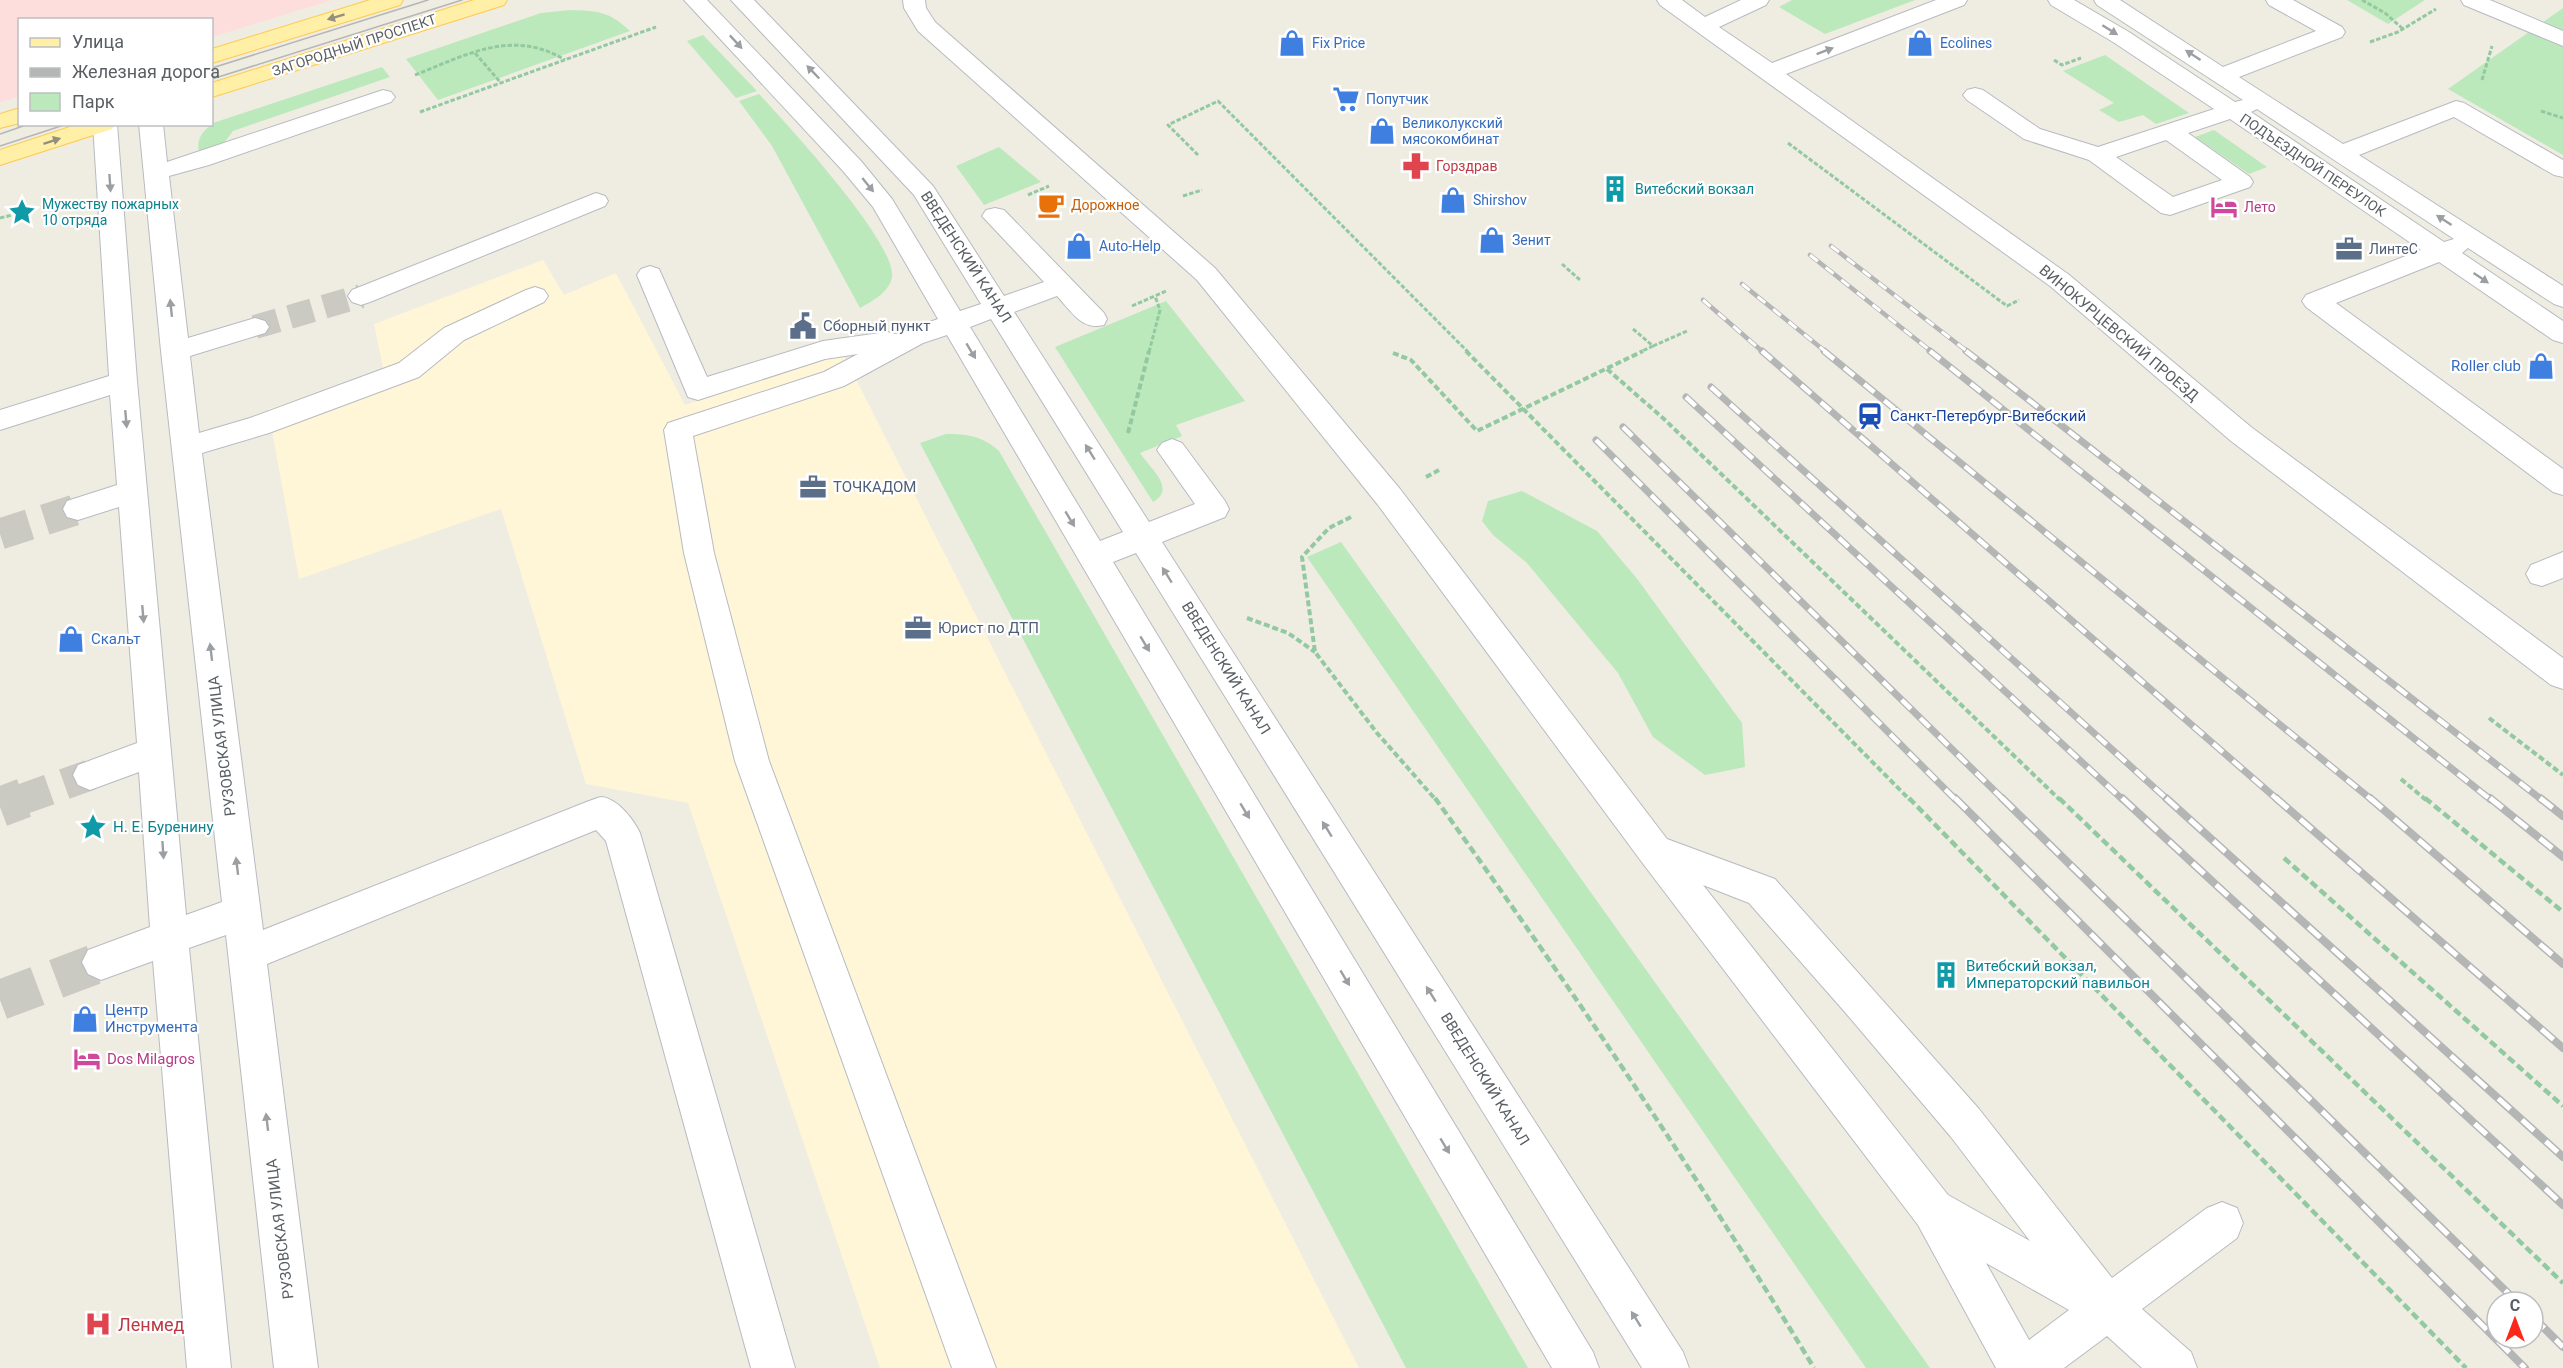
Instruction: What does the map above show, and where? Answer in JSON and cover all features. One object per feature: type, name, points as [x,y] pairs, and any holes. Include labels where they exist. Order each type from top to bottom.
[{"type":"main road","points":[[213,56],[392,0]]},
{"type":"main road","name":"ЗАГОРОДНЫЙ ПРОСПЕКТ","points":[[213,90],[496,0]]},
{"type":"main road","points":[[0,158],[99,126]]},
{"type":"street","points":[[695,0],[845,158],[883,204],[1577,1368]]},
{"type":"street","name":"ВВЕДЕНСКИЙ КАНАЛ","points":[[742,0],[924,191],[1667,1368]]},
{"type":"street","points":[[914,0],[915,8],[926,26],[1206,274],[1389,497],[1654,850],[1933,1210],[2020,1368]]},
{"type":"street","name":"ВИНОКУРЦЕВСКИЙ ПРОЕЗД","points":[[1668,0],[2059,280],[2241,434],[2563,676]]},
{"type":"street","points":[[1705,25],[1758,0]]},
{"type":"street","points":[[1770,72],[1956,0]]},
{"type":"street","name":"ПОДЪЕЗДНОЙ ПЕРЕУЛОК","points":[[2059,0],[2121,37],[2233,111],[2563,334]]},
{"type":"street","name":"ПОДЪЕЗДНОЙ ПЕРЕУЛОК","points":[[2105,0],[2563,298]]},
{"type":"street","points":[[2223,75],[2334,32],[2277,0]]},
{"type":"street","points":[[2472,0],[2563,39]]},
{"type":"street","points":[[1975,95],[2032,134],[2098,155],[2170,207],[2241,182],[2170,132]]},
{"type":"street","points":[[157,172],[200,160],[383,97]]},
{"type":"street","points":[[2098,155],[2263,101]]},
{"type":"street","points":[[2342,153],[2456,108],[2563,170]]},
{"type":"street","points":[[105,126],[123,381],[209,1368]]},
{"type":"street","name":"РУЗОВСКАЯ УЛИЦА","points":[[151,126],[296,1368]]},
{"type":"street","points":[[361,296],[596,201]]},
{"type":"street","points":[[994,216],[1094,319]]},
{"type":"street","points":[[2474,240],[2315,301],[2563,484]]},
{"type":"street","points":[[650,275],[699,390],[823,350],[913,337]]},
{"type":"street","points":[[974,1368],[752,761],[699,553],[678,430],[834,379],[913,337],[1063,285]]},
{"type":"street","points":[[187,447],[259,426],[409,370],[454,334],[535,296]]},
{"type":"street","points":[[176,351],[255,327]]},
{"type":"street","points":[[0,420],[123,381]]},
{"type":"street","points":[[1093,557],[1215,509],[1173,450]]},
{"type":"street","points":[[78,509],[133,491]]},
{"type":"street","points":[[90,774],[155,751]]},
{"type":"street","points":[[247,954],[601,812],[622,832],[773,1368]]},
{"type":"street","points":[[1654,850],[1762,891],[1965,1123],[2108,1308],[2175,1368]]},
{"type":"street","points":[[101,962],[242,912]]},
{"type":"street","points":[[1933,1210],[2108,1308]]},
{"type":"street","points":[[2028,1368],[2222,1223]]},
{"type":"path","points":[[2362,0],[2385,13],[2403,29]]},
{"type":"path","points":[[2456,108],[2479,91],[2499,21],[2507,15]]},
{"type":"path","points":[[634,35],[656,27]]},
{"type":"path","points":[[406,78],[500,46],[532,45],[554,50],[565,60]]},
{"type":"path","points":[[475,53],[501,83]]},
{"type":"path","points":[[1198,155],[1168,125],[1218,101],[2235,1129],[2466,1368]]},
{"type":"path","points":[[1788,143],[2007,306],[2059,280]]},
{"type":"path","points":[[1183,196],[1202,190]]},
{"type":"path","points":[[0,218],[12,214]]},
{"type":"path","points":[[1562,264],[1580,280]]},
{"type":"path","points":[[1128,434],[1160,310],[1155,296]]},
{"type":"path","points":[[1633,329],[1653,346]]},
{"type":"path","points":[[1393,353],[1411,360],[1477,431],[1687,331]]},
{"type":"path","points":[[1607,369],[1664,418],[2563,1283]]},
{"type":"path","points":[[1122,424],[1135,444],[1173,450]]},
{"type":"path","points":[[1316,652],[1302,557],[1329,528],[1439,470]]},
{"type":"path","points":[[1245,617],[1288,633],[1316,652],[1377,733],[1425,785],[1502,892],[1670,1140],[1748,1259],[1814,1368]]},
{"type":"path","points":[[2489,718],[2563,775]]},
{"type":"path","points":[[2401,778],[2563,912]]},
{"type":"path","points":[[2284,858],[2563,1106]]},
{"type":"shaded area","points":[[0,0],[332,0],[213,37],[213,18],[18,18],[18,97],[0,102]]},
{"type":"shaded area","points":[[543,260],[564,295],[616,273],[685,405],[843,354],[1359,1368],[880,1368],[688,803],[586,784],[501,509],[299,579],[268,409],[384,372],[374,324]]},
{"type":"green space","points":[[1792,0],[1915,0],[1825,34],[1779,7]]},
{"type":"green space","points":[[2347,0],[2425,0],[2388,24]]},
{"type":"green space","points":[[2563,8],[2563,155],[2448,89]]},
{"type":"green space","points":[[570,10],[603,13],[616,19],[630,31],[438,100],[406,59],[541,13]]},
{"type":"green space","points":[[703,35],[757,91],[736,98],[687,41]]},
{"type":"green space","points":[[2105,55],[2189,113],[2156,124],[2143,115],[2119,122],[2099,110],[2114,103],[2063,71]]},
{"type":"green space","points":[[382,67],[390,77],[233,131],[224,143],[199,153],[198,144],[201,136],[210,126],[213,126],[213,123]]},
{"type":"green space","points":[[759,94],[837,183],[877,238],[889,261],[892,277],[887,288],[860,308],[772,146],[739,101]]},
{"type":"green space","points":[[2214,130],[2267,167],[2249,174],[2195,137]]},
{"type":"green space","points":[[999,147],[1041,182],[984,205],[956,166]]},
{"type":"green space","points":[[1166,301],[1245,401],[1176,425],[1182,436],[1140,453],[1162,485],[1160,497],[1153,502],[1055,347]]},
{"type":"green space","points":[[946,434],[974,437],[987,442],[999,451],[1528,1368],[1406,1368],[920,443]]},
{"type":"green space","points":[[1522,491],[1597,531],[1638,580],[1742,723],[1745,767],[1705,775],[1653,737],[1618,673],[1527,563],[1493,535],[1482,521],[1488,501]]},
{"type":"green space","points":[[1341,542],[1930,1368],[1866,1368],[1307,557]]},
{"type":"tunnel","points":[[255,327],[361,296]]},
{"type":"tunnel","points":[[0,534],[78,509]]},
{"type":"tunnel","points":[[20,800],[90,775]]},
{"type":"tunnel","points":[[0,807],[24,798]]},
{"type":"tunnel","points":[[0,1000],[101,962]]},
{"type":"tram line","points":[[213,68],[428,0]]},
{"type":"tram line","points":[[213,79],[462,0]]},
{"type":"tram line","points":[[0,134],[23,126]]},
{"type":"tram line","points":[[0,146],[61,126]]},
{"type":"railway","points":[[1831,246],[1968,352]]},
{"type":"railway","points":[[1810,255],[1932,352]]},
{"type":"railway","points":[[1742,284],[1826,352]]},
{"type":"railway","points":[[1703,300],[1763,352]]},
{"type":"railway","points":[[1762,351],[2278,800]]},
{"type":"railway","points":[[1824,351],[2372,800]]},
{"type":"railway","points":[[1930,351],[2491,800]]},
{"type":"railway","points":[[1966,351],[2542,800]]},
{"type":"railway","points":[[1711,387],[2168,800]]},
{"type":"railway","points":[[1686,397],[2123,800]]},
{"type":"railway","points":[[1623,427],[2004,800]]},
{"type":"railway","points":[[1596,440],[1956,800]]},
{"type":"railway","points":[[1955,798],[2525,1368]]},
{"type":"railway","points":[[2002,798],[2505,1290]]},
{"type":"railway","points":[[2122,798],[2563,1205]]},
{"type":"railway","points":[[2166,798],[2563,1157]]},
{"type":"railway","points":[[2276,798],[2563,1048]]},
{"type":"railway","points":[[2370,798],[2563,964]]},
{"type":"railway","points":[[2490,798],[2563,857]]},
{"type":"railway","points":[[2540,798],[2563,816]]},
{"type":"railway","points":[[2545,1329],[2563,1347]]},
{"type":"place","name":"Fix Price","points":[[1292,43]]},
{"type":"place","name":"Ecolines","points":[[1920,43]]},
{"type":"place","name":"Попутчик","points":[[1346,99]]},
{"type":"place","name":"Великолукский мясокомбинат","points":[[1382,131]]},
{"type":"place","name":"Горздрав","points":[[1416,166]]},
{"type":"place","name":"Витебский вокзал","points":[[1615,189]]},
{"type":"place","name":"Shirshov","points":[[1453,200]]},
{"type":"place","name":"Дорожное","points":[[1051,205]]},
{"type":"place","name":"Лето","points":[[2224,207]]},
{"type":"place","name":"Мужеству пожарных 10 отряда","points":[[22,212]]},
{"type":"place","name":"Зенит","points":[[1492,240]]},
{"type":"place","name":"Auto-Help","points":[[1079,246]]},
{"type":"place","name":"ЛинтеС","points":[[2349,249]]},
{"type":"place","name":"Сборный пункт","points":[[803,326]]},
{"type":"place","name":"Roller club","points":[[2541,366]]},
{"type":"place","name":"Санкт-Петербург-Витебский","points":[[1870,416]]},
{"type":"place","name":"ТОЧКАДОМ","points":[[813,487]]},
{"type":"place","name":"Юрист по ДТП","points":[[918,628]]},
{"type":"place","name":"Скальт","points":[[71,639]]},
{"type":"place","name":"Н. Е. Буренину","points":[[93,827]]},
{"type":"place","name":"Витебский вокзал, Императорский павильон","points":[[1946,975]]},
{"type":"place","name":"Центр Инструмента","points":[[85,1019]]},
{"type":"place","name":"Dos Milagros","points":[[87,1059]]},
{"type":"place","name":"Ленмед","points":[[98,1324]]}]
